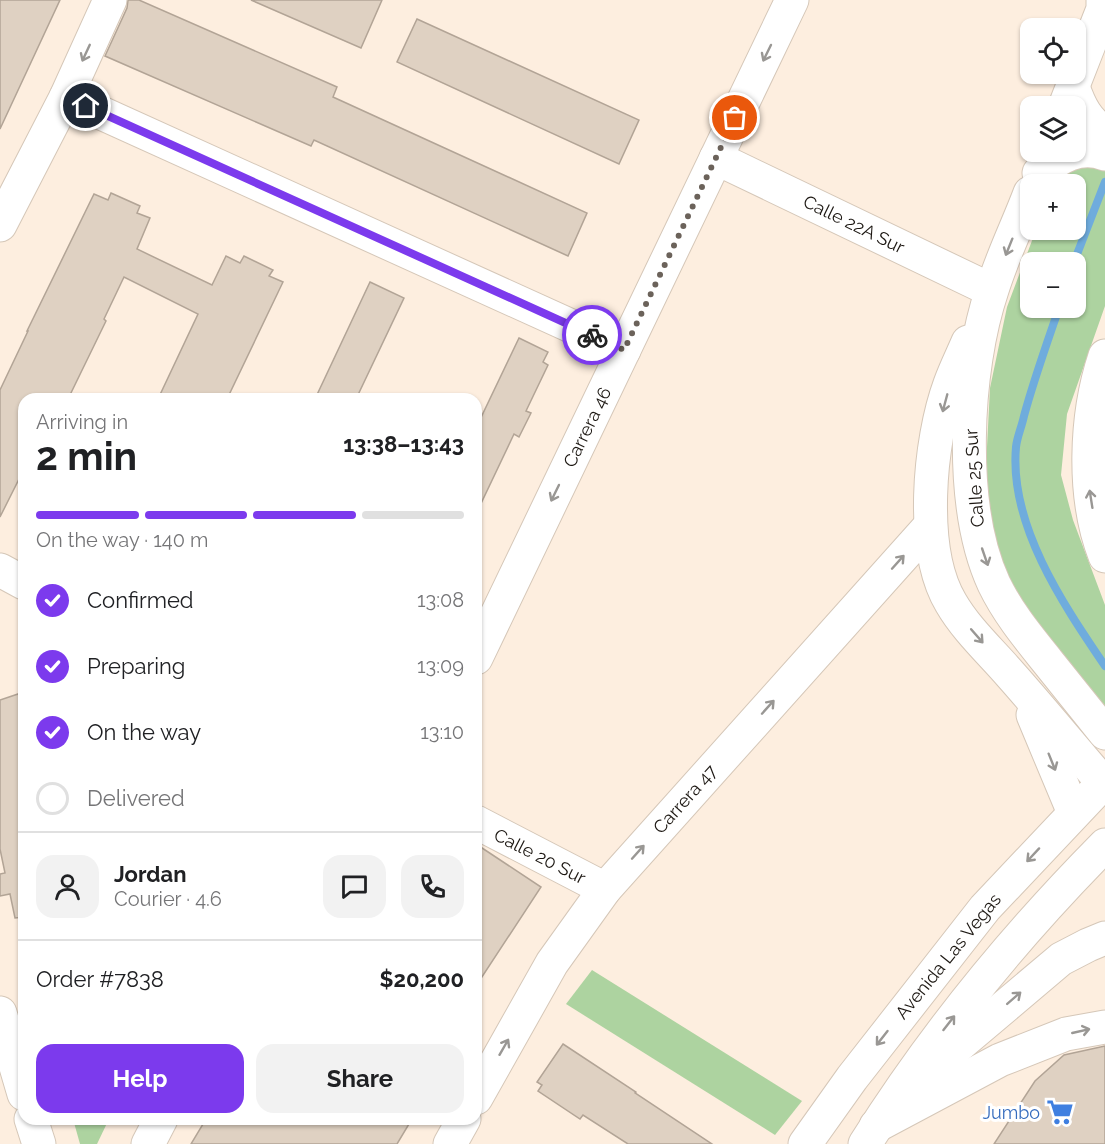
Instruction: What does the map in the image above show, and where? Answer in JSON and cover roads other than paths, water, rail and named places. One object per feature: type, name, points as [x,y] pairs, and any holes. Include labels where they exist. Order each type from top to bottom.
[{"type":"street","points":[[0,225],[66,97],[110,0]]},
{"type":"street","name":"Carrera 46","points":[[482,646],[791,0]]},
{"type":"street","points":[[1069,96],[1103,9],[1103,0]]},
{"type":"street","points":[[66,97],[624,350]]},
{"type":"street","points":[[1039,174],[1058,159],[1070,153],[1103,146],[1094,126],[1086,117]]},
{"type":"street","name":"Calle 22A Sur","points":[[716,158],[991,290]]},
{"type":"street","name":"Calle 25 Sur","points":[[1020,219],[991,290],[974,375],[969,436],[972,496],[978,536],[993,583],[1018,624],[1105,733]]},
{"type":"street","points":[[991,290],[950,386],[942,416],[931,492],[930,526],[940,576],[951,603],[972,631],[1104,783]]},
{"type":"street","points":[[1105,343],[1089,452],[1090,491],[1094,520],[1105,556]]},
{"type":"street","points":[[1093,413],[1105,356]]},
{"type":"street","name":"Carrera 47","points":[[482,1087],[552,963],[605,889],[930,526]]},
{"type":"street","points":[[0,570],[18,580]]},
{"type":"street","points":[[1022,688],[1074,813]]},
{"type":"street","name":"Avenida Las Vegas","points":[[805,1144],[852,1078],[985,908],[1104,783]]},
{"type":"street","name":"Calle 20 Sur","points":[[482,825],[605,889]]},
{"type":"street","points":[[877,1125],[920,1060],[955,1015],[1026,931],[1105,845]]},
{"type":"street","points":[[877,1125],[1038,977],[1061,959],[1105,938]]},
{"type":"street","points":[[0,1013],[18,1074]]},
{"type":"street","points":[[877,1125],[1000,1060],[1066,1034],[1105,1026]]},
{"type":"street","points":[[33,1125],[39,1144]]},
{"type":"street","points":[[148,1144],[158,1125]]},
{"type":"street","points":[[450,1144],[461,1125]]},
{"type":"waterway","points":[[1078,252],[1105,182]]},
{"type":"waterway","points":[[1056,318],[1017,439],[1016,476],[1021,505],[1042,562],[1072,617],[1105,666]]},
{"type":"place","name":"Jumbo","points":[[1060,1112]]}]
